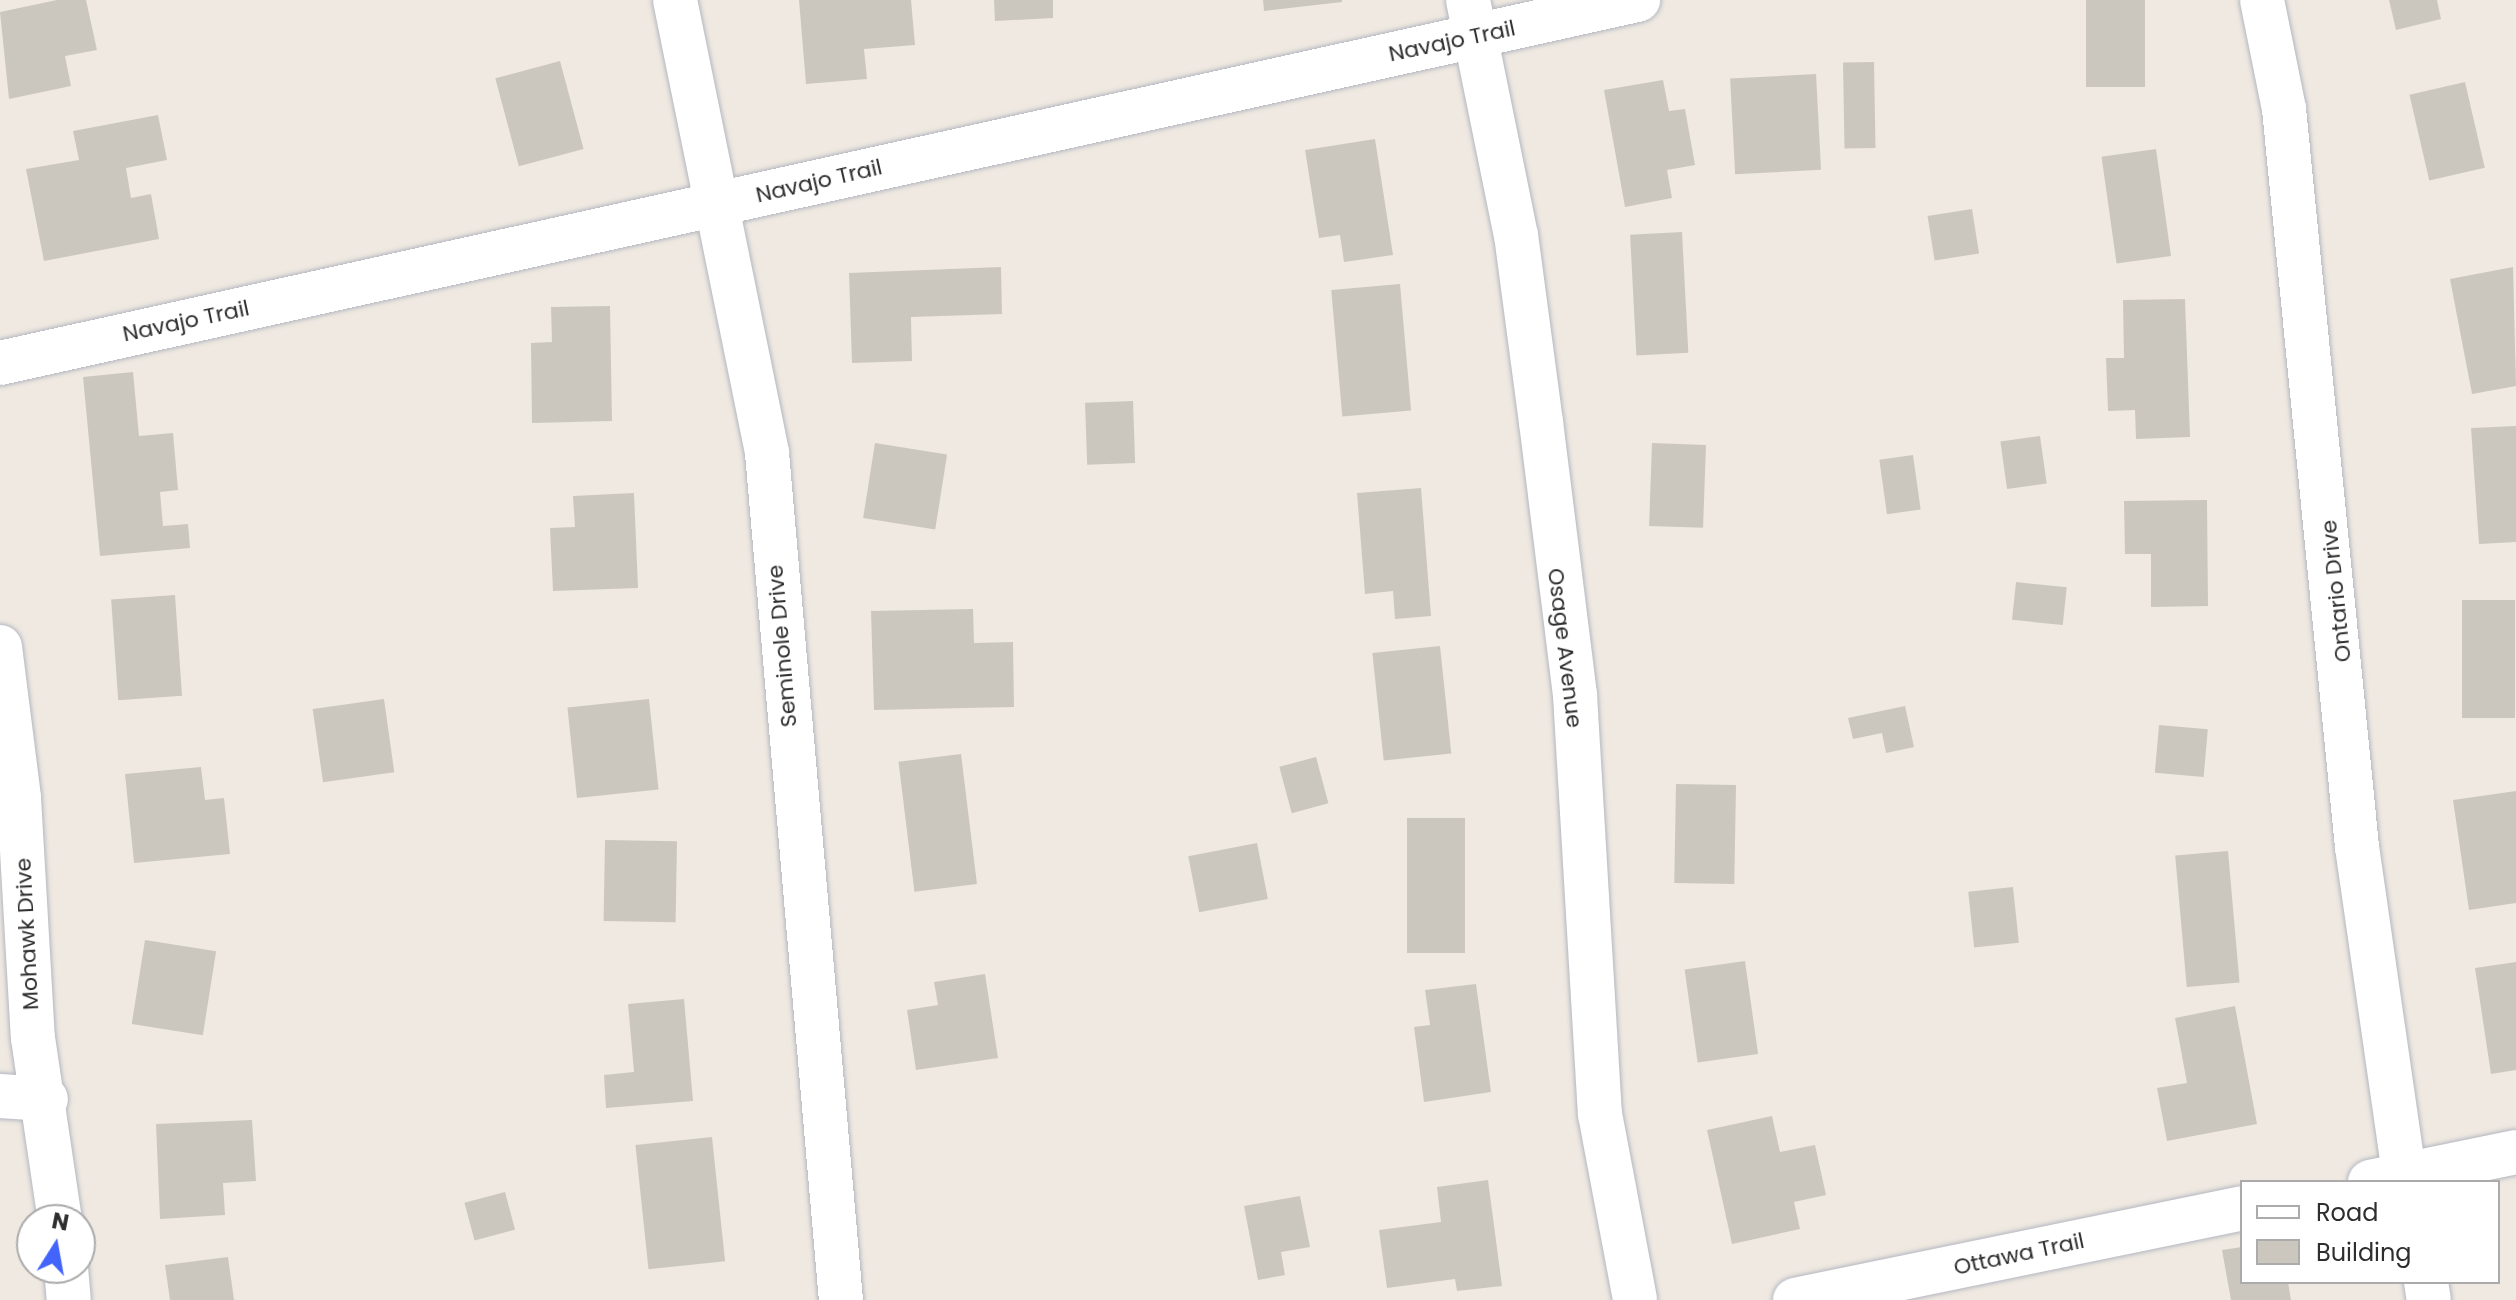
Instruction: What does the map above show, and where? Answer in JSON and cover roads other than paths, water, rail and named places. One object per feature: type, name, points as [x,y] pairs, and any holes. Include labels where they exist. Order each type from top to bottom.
[{"type":"street","name":"Seminole Drive","points":[[675,0],[767,453],[841,1300]]},
{"type":"street","name":"Navajo Trail","points":[[0,363],[718,204],[1472,18],[1638,0]]},
{"type":"street","name":"Ontario Drive","points":[[2262,0],[2284,109],[2393,1180]]},
{"type":"street","name":"Osage Avenue","points":[[1472,18],[1516,235],[1541,422],[1575,695],[1600,1114],[1635,1300]]},
{"type":"street","name":"Mohawk Drive","points":[[0,647],[19,798],[33,1038],[46,1099],[58,1204]]},
{"type":"street","points":[[0,1096],[46,1099]]},
{"type":"street","points":[[2393,1180],[2516,1152]]},
{"type":"street","name":"Ottawa Trail","points":[[1795,1300],[2240,1208]]}]
